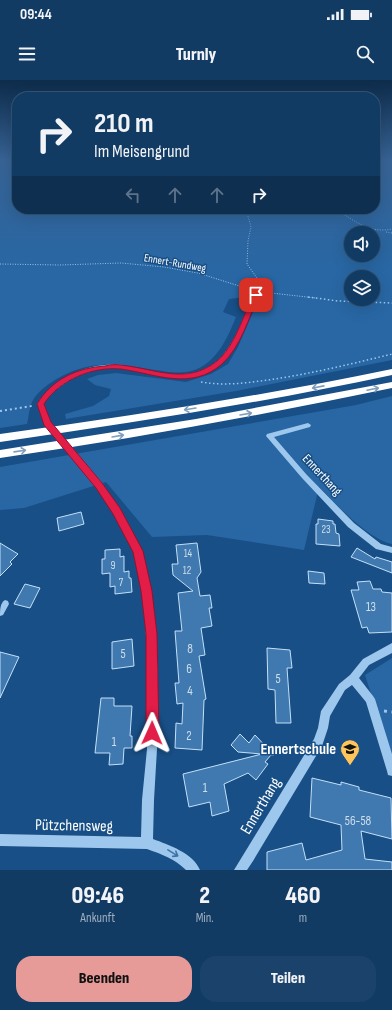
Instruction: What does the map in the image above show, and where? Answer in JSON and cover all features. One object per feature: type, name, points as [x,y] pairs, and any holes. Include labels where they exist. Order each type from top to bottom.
[{"type":"highway","points":[[0,438],[74,428],[283,394],[392,372]]},
{"type":"highway","points":[[0,454],[79,443],[292,406],[392,385]]},
{"type":"street","points":[[147,843],[148,800],[152,749],[153,667],[147,591],[138,551],[117,511],[99,485],[47,423],[40,404],[46,395],[59,384],[73,375],[93,369],[120,367],[153,374],[187,377],[204,372],[219,362],[231,350],[256,293]]},
{"type":"street","name":"Ennerthang","points":[[308,425],[269,436],[304,476],[351,525],[379,547],[392,550]]},
{"type":"street","points":[[0,612],[5,604]]},
{"type":"street","name":"Ennerthang","points":[[240,870],[249,858],[318,742],[324,728],[325,715],[333,700],[342,687],[353,678],[366,662],[392,648]]},
{"type":"street","points":[[353,678],[370,699],[392,770]]},
{"type":"street","name":"Pützchensweg","points":[[0,840],[147,843],[170,851],[190,865],[194,870]]},
{"type":"path","points":[[247,214],[251,227],[248,241],[247,264],[258,278],[256,293]]},
{"type":"path","points":[[343,214],[365,227],[376,231],[392,229]]},
{"type":"path","points":[[385,231],[392,233]]},
{"type":"path","name":"Ennert-Rundweg","points":[[0,264],[60,265],[120,263],[198,273],[256,293],[338,301],[392,302]]},
{"type":"path","points":[[187,377],[212,384],[239,384],[306,375],[392,354]]},
{"type":"path","points":[[0,411],[40,404]]},
{"type":"path","points":[[382,711],[392,712]]},
{"type":"shaded area","points":[[0,198],[12,198],[12,214],[380,214],[380,198],[392,198],[392,360],[236,391],[66,419],[65,414],[93,406],[109,396],[111,389],[95,385],[87,379],[98,375],[116,373],[186,382],[211,374],[228,364],[238,347],[258,301],[245,297],[229,299],[223,312],[236,317],[216,354],[211,360],[197,369],[192,371],[166,372],[107,364],[84,367],[60,377],[41,390],[35,397],[30,409],[27,424],[0,428]]},
{"type":"shaded area","points":[[392,396],[392,544],[373,536],[363,529],[319,487],[304,550],[207,535],[152,537],[106,482],[24,508],[0,510],[0,467],[356,405]]},
{"type":"shaded area","points":[[392,658],[392,760],[365,675]]},
{"type":"building","points":[[81,512],[84,524],[59,531],[57,518]]},
{"type":"building","points":[[318,519],[333,521],[333,524],[335,524],[336,533],[339,534],[340,546],[316,544],[316,524],[318,524]]},
{"type":"building","points":[[0,543],[18,554],[10,562],[12,564],[0,576]]},
{"type":"building","points":[[197,543],[201,572],[197,578],[200,596],[210,595],[212,608],[209,608],[212,626],[201,628],[205,655],[199,656],[206,699],[204,700],[202,750],[175,748],[176,723],[182,724],[183,703],[177,704],[175,683],[179,683],[175,631],[182,631],[178,593],[193,591],[173,575],[172,564],[178,564],[176,545]]},
{"type":"building","points":[[357,548],[375,559],[376,557],[392,562],[392,573],[351,557]]},
{"type":"building","points":[[120,549],[120,557],[124,556],[124,572],[129,571],[129,578],[131,578],[132,592],[115,594],[115,586],[110,587],[110,573],[102,574],[102,559],[105,559],[105,550]]},
{"type":"building","points":[[308,571],[324,573],[325,584],[309,583]]},
{"type":"building","points":[[370,581],[373,589],[381,589],[382,592],[392,593],[392,632],[369,633],[367,627],[362,628],[351,590],[359,590],[357,582]]},
{"type":"building","points":[[25,584],[40,588],[30,608],[14,604]]},
{"type":"building","points":[[132,639],[134,666],[112,669],[112,642]]},
{"type":"building","points":[[267,648],[290,650],[292,668],[287,668],[291,723],[276,723],[275,690],[268,689]]},
{"type":"building","points":[[0,652],[19,657],[0,698]]},
{"type":"building","points":[[101,698],[114,698],[114,706],[132,706],[130,736],[132,736],[132,748],[124,748],[123,764],[109,765],[110,753],[95,753]]},
{"type":"building","points":[[240,734],[249,743],[255,735],[271,752],[273,751],[272,753],[274,755],[271,755],[265,762],[268,764],[256,780],[248,773],[224,784],[229,811],[212,816],[210,802],[189,807],[183,774],[262,754],[238,752],[231,745]]},
{"type":"building","points":[[312,778],[341,785],[341,782],[359,787],[359,790],[391,798],[392,839],[361,831],[365,859],[392,862],[392,870],[267,870],[267,852],[302,843],[306,860],[342,850],[341,825],[310,817]]},
{"type":"place","name":"Ennertschule","points":[[350,766]]},
{"type":"route","points":[[152,733],[153,667],[151,634],[147,591],[138,551],[117,511],[99,485],[47,423],[40,404],[46,395],[59,384],[73,375],[93,369],[120,367],[153,374],[187,377],[204,372],[219,362],[231,350],[236,336],[256,295]]}]
